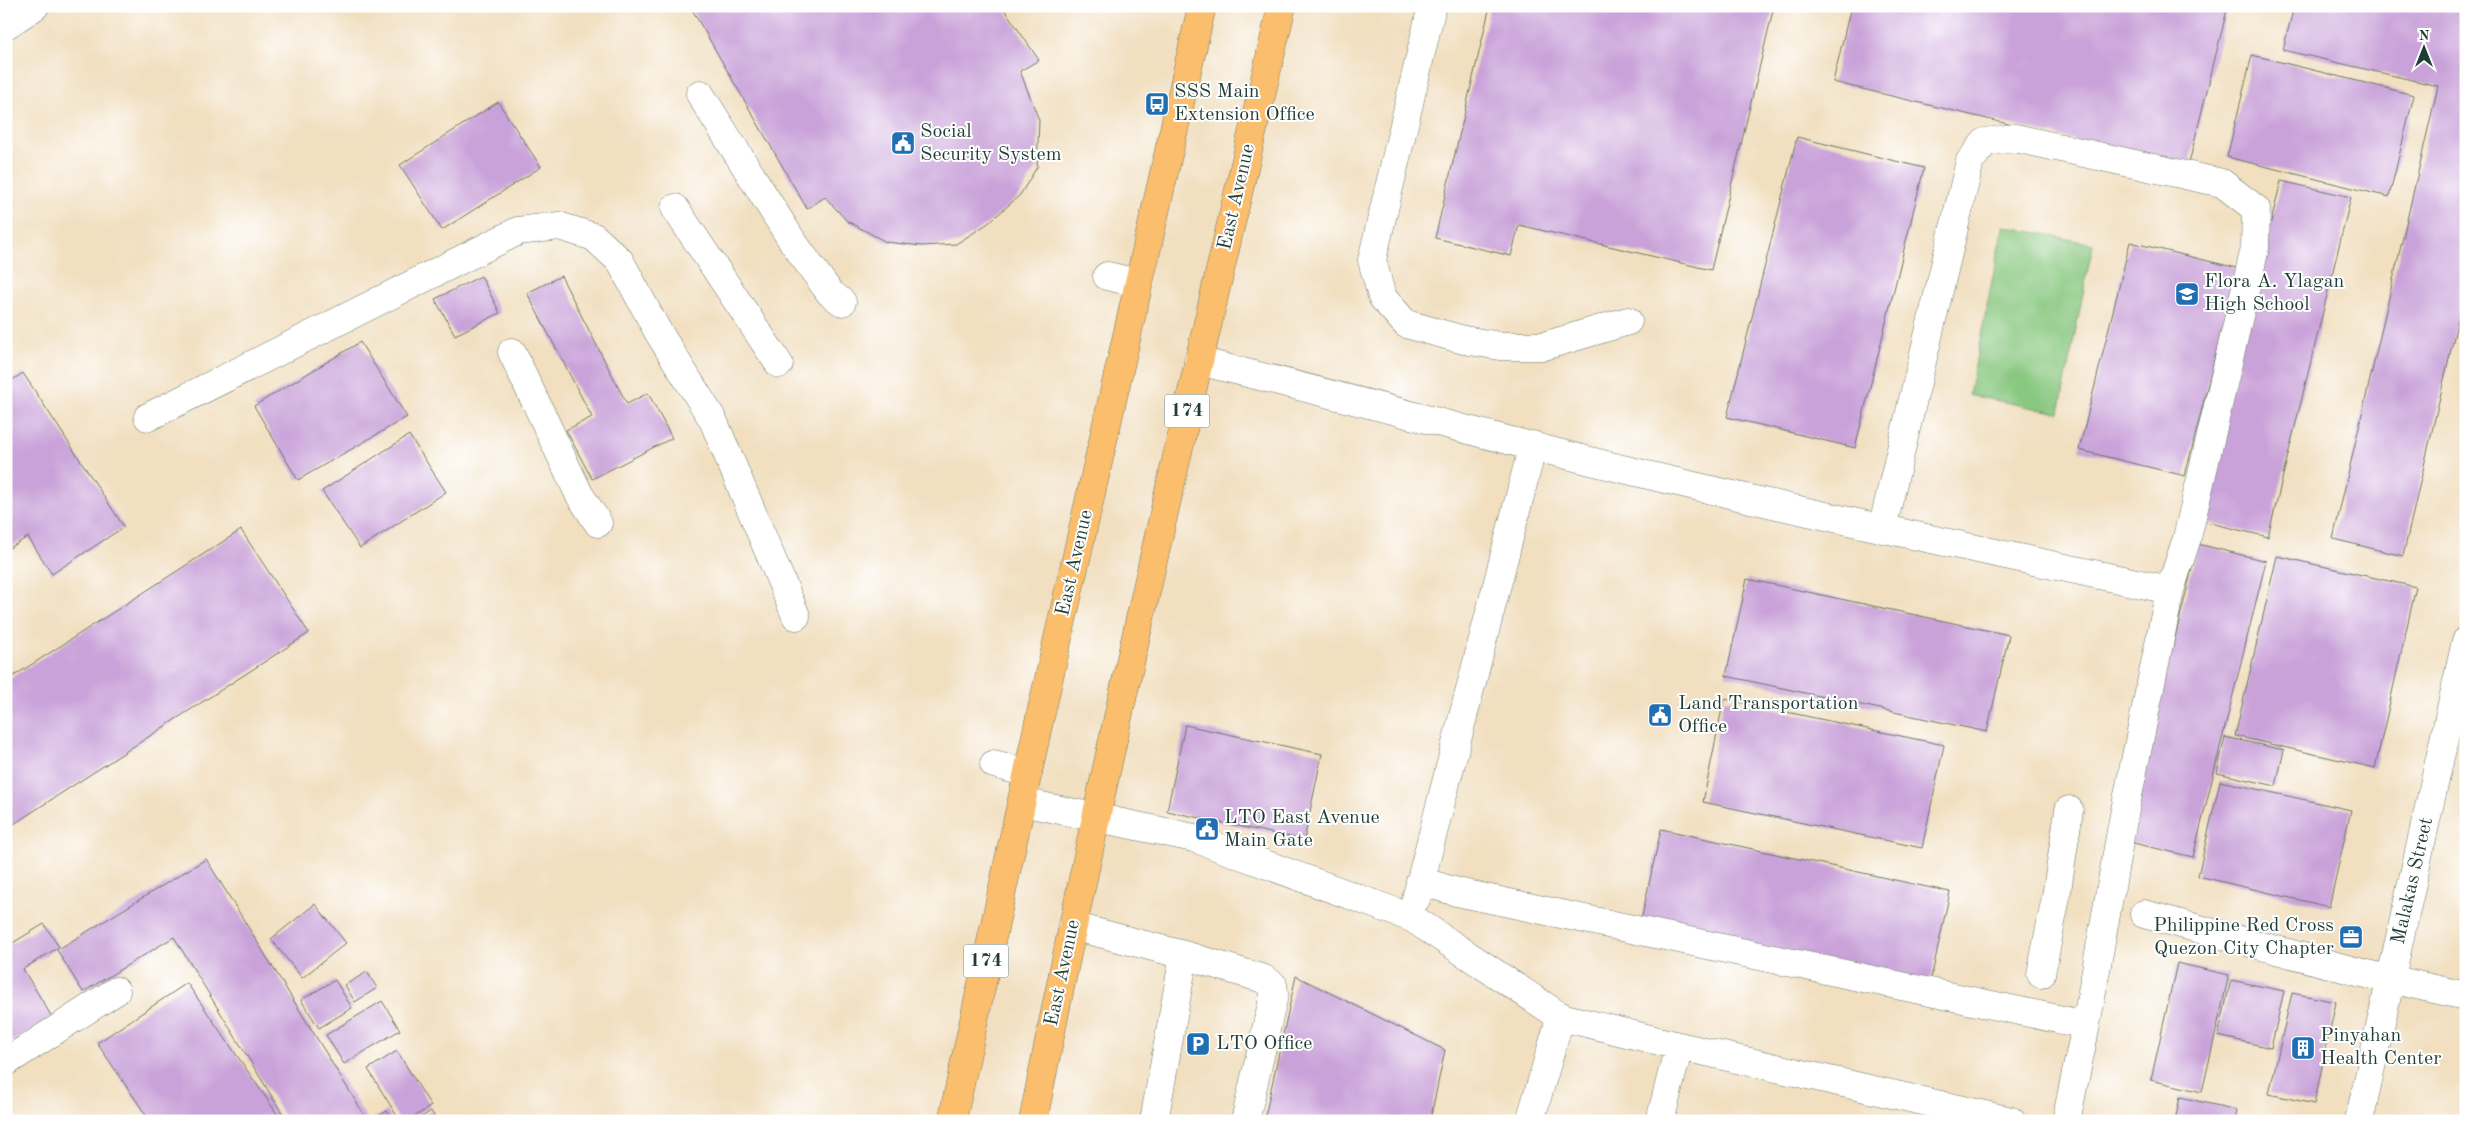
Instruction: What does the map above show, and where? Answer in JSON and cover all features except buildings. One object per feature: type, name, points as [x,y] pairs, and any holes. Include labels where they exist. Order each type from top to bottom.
[{"type":"main road","name":"East Avenue","points":[[952,1121],[1028,773],[1202,6]]},
{"type":"main road","name":"East Avenue","points":[[1033,1121],[1072,926],[1098,817],[1198,361],[1282,6]]},
{"type":"street","points":[[6,25],[35,6]]},
{"type":"street","points":[[1432,6],[1372,260],[1382,297],[1406,324],[1464,340],[1500,346],[1544,346],[1628,321]]},
{"type":"street","points":[[700,94],[793,242],[830,293],[842,302]]},
{"type":"street","points":[[1882,529],[1970,161],[1985,142],[2015,138],[2222,183],[2256,209],[2255,248],[2188,538],[2170,590],[2123,820],[2086,1025],[2066,1121]]},
{"type":"street","points":[[675,208],[779,364]]},
{"type":"street","points":[[148,417],[518,230],[559,226],[594,237],[620,262],[657,330],[713,420],[796,616]]},
{"type":"street","points":[[1107,276],[1138,283]]},
{"type":"street","points":[[512,352],[579,494],[598,523]]},
{"type":"street","points":[[1198,361],[1631,470],[1882,529],[2170,590]]},
{"type":"street","points":[[1412,918],[1533,445]]},
{"type":"street","name":"Malakas Street","points":[[2359,1121],[2392,980],[2466,641]]},
{"type":"street","points":[[994,764],[1028,773]]},
{"type":"street","points":[[1022,802],[1194,838],[1412,918],[1561,1016],[1678,1046],[2011,1121]]},
{"type":"street","points":[[2041,974],[2056,897],[2069,810]]},
{"type":"street","points":[[1420,881],[1457,892],[2086,1025]]},
{"type":"street","points":[[2144,914],[2392,980],[2466,996]]},
{"type":"street","points":[[1072,926],[1184,955],[1264,979],[1273,985],[1274,995],[1245,1121]]},
{"type":"street","points":[[1154,1121],[1184,955]]},
{"type":"street","points":[[6,1062],[116,991]]},
{"type":"street","points":[[1530,1121],[1561,1016]]},
{"type":"street","points":[[1660,1121],[1678,1046]]},
{"type":"green space","points":[[2003,226],[2093,244],[2059,413],[1969,395]]},
{"type":"place","name":"SSS Main Extension Office","points":[[1157,104]]},
{"type":"place","name":"Social Security System","points":[[903,143]]},
{"type":"place","name":"Flora A. Ylagan High School","points":[[2187,294]]},
{"type":"place","name":"Land Transportation Office","points":[[1660,715]]},
{"type":"place","name":"LTO East Avenue Main Gate","points":[[1207,829]]},
{"type":"place","name":"Philippine Red Cross Quezon City Chapter","points":[[2351,937]]},
{"type":"place","name":"LTO Office","points":[[1198,1044]]},
{"type":"place","name":"Pinyahan Health Center","points":[[2303,1048]]}]
